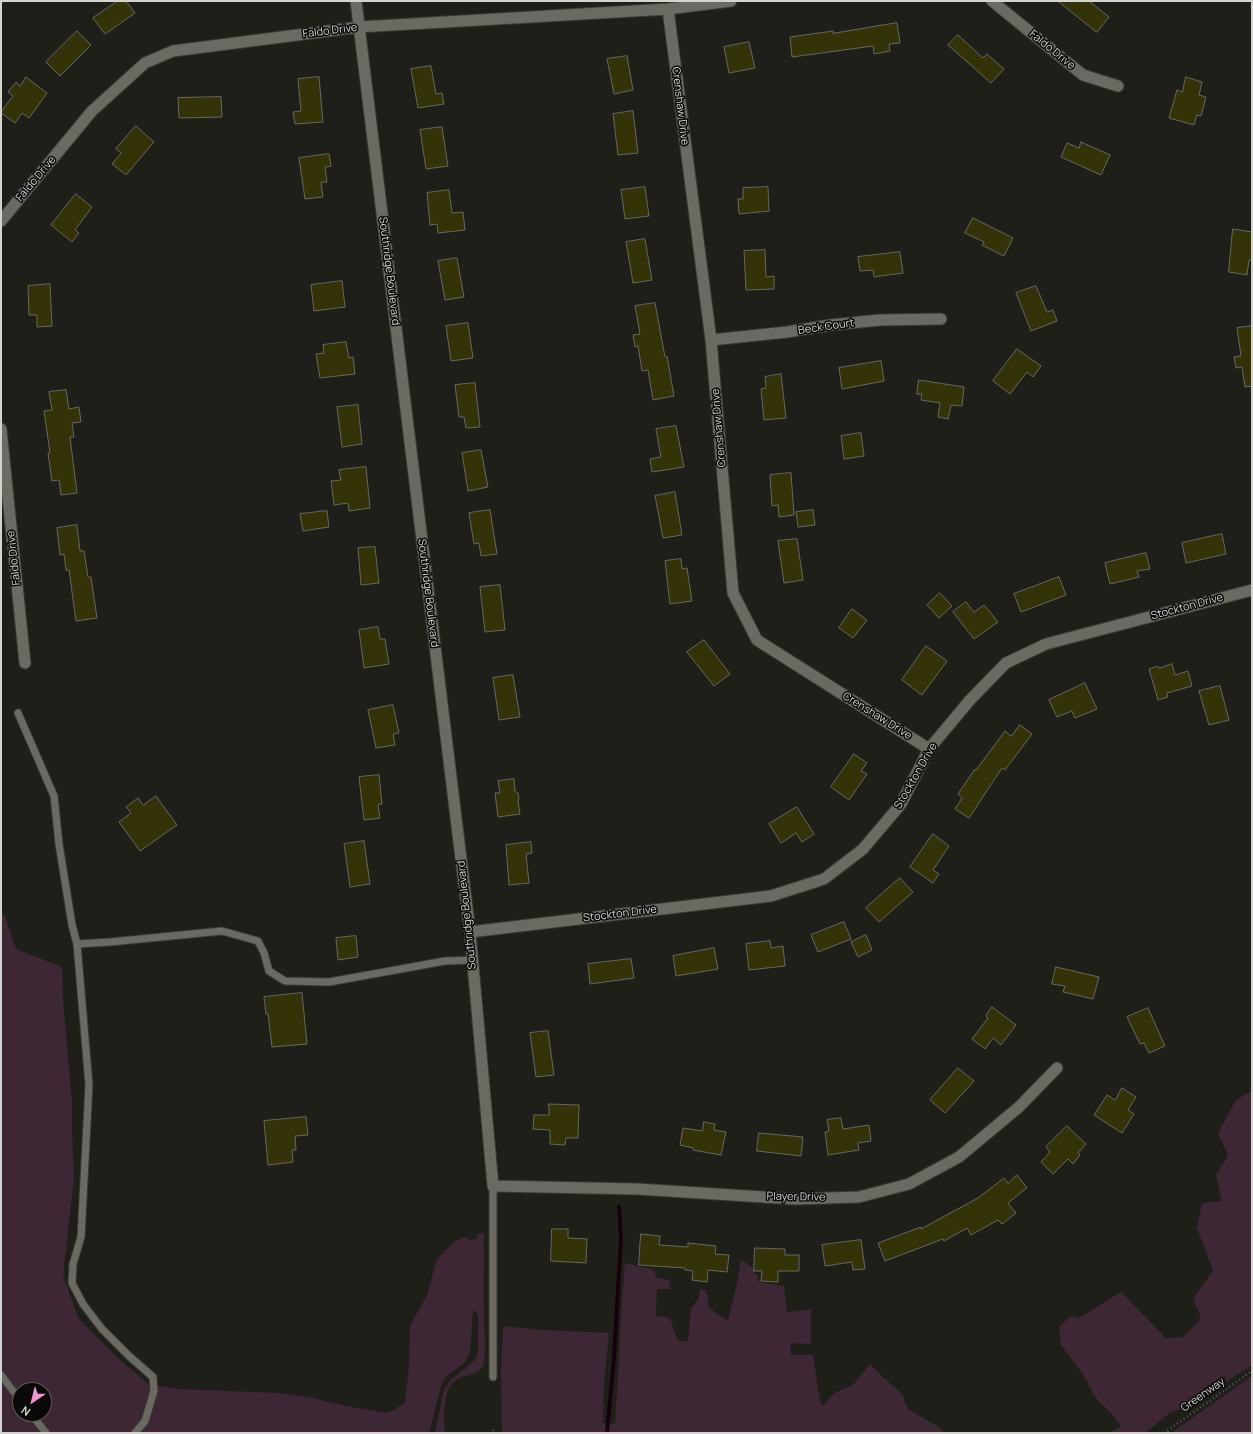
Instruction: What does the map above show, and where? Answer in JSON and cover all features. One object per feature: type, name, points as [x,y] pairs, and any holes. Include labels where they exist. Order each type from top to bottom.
[{"type":"street","name":"Southridge Boulevard","points":[[356,1],[470,932],[493,1186]]},
{"type":"street","name":"Faldo Drive","points":[[1,221],[92,111],[145,63],[173,51],[359,27],[668,9],[732,1]]},
{"type":"street","name":"Faldo Drive","points":[[992,1],[1083,75],[1118,86]]},
{"type":"street","name":"Crenshaw Drive","points":[[668,9],[711,340],[733,593],[757,640],[929,749]]},
{"type":"street","name":"Beck Court","points":[[711,340],[880,320],[941,320]]},
{"type":"street","name":"Faldo Drive","points":[[1,429],[25,662]]},
{"type":"street","name":"Stockton Drive","points":[[470,932],[771,896],[824,879],[863,849],[901,804],[929,749],[970,700],[1006,663],[1046,644],[1252,590]]},
{"type":"street","name":"Player Drive","points":[[493,1186],[637,1190],[795,1199],[859,1197],[909,1184],[959,1157],[1020,1107],[1057,1068]]},
{"type":"lane","points":[[18,713],[54,796],[59,844],[72,925],[77,944],[89,1085],[81,1237],[73,1264],[72,1283],[83,1304],[102,1329],[153,1377],[154,1391],[145,1421],[135,1433]]},
{"type":"lane","points":[[77,944],[222,931],[258,941],[264,953],[269,971],[285,981],[329,982],[445,961],[473,960]]},
{"type":"lane","points":[[493,1186],[493,1377]]},
{"type":"lane","points":[[1,1375],[12,1389]]},
{"type":"lane","points":[[37,1422],[46,1433]]},
{"type":"path","name":"Greenway","points":[[1164,1433],[1252,1370]]},
{"type":"shaded area","points":[[1,914],[5,916],[16,949],[62,967],[63,1000],[72,1103],[74,1178],[63,1275],[78,1318],[118,1358],[148,1384],[179,1389],[280,1393],[388,1413],[405,1403],[409,1366],[410,1326],[427,1295],[437,1259],[455,1241],[465,1237],[470,1240],[477,1239],[477,1234],[484,1233],[485,1348],[483,1365],[476,1373],[461,1377],[452,1383],[446,1396],[445,1403],[445,1433],[435,1433],[444,1389],[452,1379],[476,1359],[478,1351],[478,1316],[473,1310],[470,1353],[465,1362],[445,1378],[441,1386],[429,1433],[1,1433]]},
{"type":"shaded area","points":[[1252,1091],[1252,1365],[1226,1382],[1226,1376],[1182,1409],[1171,1412],[1145,1433],[1110,1433],[1121,1426],[1113,1415],[1097,1400],[1082,1373],[1061,1345],[1059,1327],[1071,1316],[1079,1318],[1121,1292],[1166,1338],[1184,1337],[1201,1318],[1193,1298],[1213,1271],[1197,1228],[1202,1203],[1222,1201],[1216,1176],[1228,1155],[1218,1133],[1236,1100]]},
{"type":"shaded area","points":[[741,1260],[751,1266],[755,1274],[758,1275],[759,1282],[784,1286],[787,1312],[811,1309],[811,1344],[790,1343],[791,1355],[813,1355],[822,1407],[834,1393],[853,1385],[870,1364],[902,1394],[908,1409],[940,1428],[944,1433],[502,1432],[501,1373],[503,1326],[541,1330],[609,1333],[604,1384],[603,1423],[615,1424],[625,1263],[654,1270],[656,1277],[669,1280],[671,1289],[657,1289],[656,1316],[670,1318],[679,1341],[688,1341],[691,1308],[698,1300],[700,1289],[706,1290],[709,1307],[718,1315],[728,1320]]},
{"type":"shaded area","points":[[1252,1376],[1252,1433],[1171,1433]]},
{"type":"building","points":[[118,1],[126,1],[135,13],[105,34],[93,18]]},
{"type":"building","points":[[1058,1],[1089,1],[1109,17],[1097,32]]},
{"type":"building","points":[[897,23],[900,43],[889,44],[890,51],[874,54],[873,46],[792,57],[790,37],[833,31],[833,33]]},
{"type":"building","points":[[77,31],[91,45],[60,76],[46,62]]},
{"type":"building","points":[[958,35],[983,58],[987,54],[1004,69],[991,83],[948,45]]},
{"type":"building","points":[[749,42],[755,68],[729,73],[724,47]]},
{"type":"building","points":[[627,56],[633,90],[614,94],[607,59]]},
{"type":"building","points":[[431,66],[436,94],[442,93],[444,104],[418,108],[411,69]]},
{"type":"building","points":[[26,77],[47,93],[29,118],[22,113],[15,123],[1,112],[13,96],[8,92],[16,82],[20,86]]},
{"type":"building","points":[[319,77],[323,122],[295,124],[293,112],[301,111],[298,79]]},
{"type":"building","points":[[1186,77],[1202,82],[1199,95],[1206,97],[1201,116],[1197,115],[1194,125],[1169,118],[1177,90],[1182,92]]},
{"type":"building","points":[[221,97],[222,117],[179,118],[178,98]]},
{"type":"building","points":[[633,111],[638,153],[618,155],[613,114]]},
{"type":"building","points":[[136,126],[154,142],[126,175],[112,164],[121,153],[116,149]]},
{"type":"building","points":[[442,127],[448,166],[426,169],[420,130]]},
{"type":"building","points":[[1081,142],[1110,155],[1101,175],[1061,157],[1067,143],[1079,148]]},
{"type":"building","points":[[329,154],[331,166],[325,167],[327,182],[321,182],[323,197],[305,199],[299,158]]},
{"type":"building","points":[[645,187],[649,216],[625,219],[621,190]]},
{"type":"building","points":[[768,187],[769,211],[739,214],[738,199],[743,199],[743,188]]},
{"type":"building","points":[[449,190],[452,213],[463,212],[465,230],[438,233],[437,224],[430,225],[427,193]]},
{"type":"building","points":[[76,194],[92,207],[75,230],[79,233],[72,242],[51,225]]},
{"type":"building","points":[[973,218],[1013,238],[1004,256],[982,245],[984,242],[965,233]]},
{"type":"building","points":[[1233,229],[1252,232],[1252,260],[1249,260],[1247,275],[1229,272]]},
{"type":"building","points":[[645,239],[652,280],[633,283],[626,242]]},
{"type":"building","points":[[765,250],[766,277],[774,276],[774,289],[746,290],[744,251]]},
{"type":"building","points":[[900,252],[903,273],[874,277],[873,270],[860,271],[858,257]]},
{"type":"building","points":[[457,258],[464,297],[445,300],[438,261]]},
{"type":"building","points":[[342,281],[345,307],[314,311],[311,285]]},
{"type":"building","points":[[50,284],[52,326],[37,327],[37,315],[29,315],[28,286]]},
{"type":"building","points":[[1036,286],[1047,312],[1053,310],[1057,321],[1031,331],[1016,293]]},
{"type":"building","points":[[655,303],[674,396],[653,400],[648,370],[642,371],[638,346],[635,347],[633,335],[640,334],[635,306]]},
{"type":"building","points":[[468,323],[473,358],[451,361],[446,326]]},
{"type":"building","points":[[1252,326],[1252,386],[1245,387],[1242,367],[1236,368],[1234,357],[1241,356],[1237,328]]},
{"type":"building","points":[[346,342],[349,358],[353,357],[355,374],[320,378],[316,354],[324,353],[323,345]]},
{"type":"building","points":[[1017,349],[1041,366],[1033,377],[1027,372],[1010,394],[993,381]]},
{"type":"building","points":[[881,361],[884,381],[842,389],[839,368]]},
{"type":"building","points":[[781,374],[786,418],[764,420],[761,389],[766,388],[765,377]]},
{"type":"building","points":[[919,380],[964,387],[962,406],[951,405],[948,419],[938,417],[940,403],[921,400],[922,394],[917,394]]},
{"type":"building","points":[[475,383],[480,427],[466,428],[464,417],[459,417],[455,385]]},
{"type":"building","points":[[66,390],[69,409],[79,407],[81,422],[72,423],[74,437],[70,437],[77,493],[61,495],[59,480],[52,481],[44,411],[52,410],[49,392]]},
{"type":"building","points":[[358,405],[362,444],[342,447],[337,407]]},
{"type":"building","points":[[676,426],[684,467],[652,472],[650,459],[661,457],[656,429]]},
{"type":"building","points":[[861,433],[864,456],[844,459],[841,436]]},
{"type":"building","points":[[481,450],[488,487],[468,491],[462,453]]},
{"type":"building","points":[[366,467],[370,508],[349,511],[348,503],[334,505],[331,481],[341,480],[339,470]]},
{"type":"building","points":[[791,473],[794,515],[779,517],[778,505],[772,506],[770,475]]},
{"type":"building","points":[[675,492],[682,535],[663,538],[655,496]]},
{"type":"building","points":[[490,510],[497,554],[481,556],[479,543],[474,544],[469,513]]},
{"type":"building","points":[[813,510],[815,525],[798,527],[796,512]]},
{"type":"building","points":[[327,511],[329,527],[303,531],[300,514]]},
{"type":"building","points":[[77,525],[80,551],[84,551],[88,577],[91,577],[97,618],[76,621],[69,570],[66,570],[64,554],[60,555],[57,528]]},
{"type":"building","points":[[1222,534],[1226,554],[1186,563],[1182,543]]},
{"type":"building","points":[[797,539],[803,580],[784,583],[778,541]]},
{"type":"building","points":[[375,547],[379,583],[361,585],[358,548]]},
{"type":"building","points":[[1146,553],[1150,569],[1137,571],[1139,577],[1110,584],[1105,563]]},
{"type":"building","points":[[681,559],[682,569],[687,568],[692,601],[670,604],[665,561]]},
{"type":"building","points":[[1059,577],[1066,595],[1021,612],[1014,594]]},
{"type":"building","points":[[500,585],[505,630],[485,632],[480,587]]},
{"type":"building","points":[[940,593],[952,606],[939,618],[927,605]]},
{"type":"building","points":[[966,602],[974,612],[984,605],[998,622],[974,639],[953,612]]},
{"type":"building","points":[[852,609],[867,620],[853,638],[839,628]]},
{"type":"building","points":[[378,627],[380,639],[385,639],[389,664],[364,668],[359,630]]},
{"type":"building","points":[[704,640],[730,674],[714,686],[687,652]]},
{"type":"building","points":[[926,646],[947,661],[922,695],[902,680]]},
{"type":"building","points":[[1172,664],[1175,675],[1188,671],[1192,686],[1167,693],[1168,697],[1158,700],[1149,669]]},
{"type":"building","points":[[513,675],[520,717],[499,720],[493,678]]},
{"type":"building","points":[[1085,683],[1097,709],[1075,718],[1072,711],[1057,717],[1049,700]]},
{"type":"building","points":[[1220,686],[1229,720],[1209,725],[1199,691]]},
{"type":"building","points":[[393,705],[399,733],[393,734],[395,745],[376,748],[368,710]]},
{"type":"building","points":[[1020,725],[1032,734],[1005,770],[1002,768],[969,818],[955,809],[962,798],[958,794],[975,769],[976,770],[1005,731],[1011,736]]},
{"type":"building","points":[[854,754],[867,763],[861,771],[867,774],[849,800],[831,787]]},
{"type":"building","points":[[379,775],[382,804],[378,805],[380,818],[364,820],[359,777]]},
{"type":"building","points":[[514,779],[515,791],[518,793],[520,814],[498,817],[495,793],[500,793],[498,781]]},
{"type":"building","points":[[156,796],[177,825],[140,851],[119,822],[131,813],[126,807],[138,798],[143,805]]},
{"type":"building","points":[[797,807],[814,834],[802,842],[796,833],[781,843],[769,824]]},
{"type":"building","points":[[933,834],[949,846],[933,870],[939,874],[933,883],[910,867]]},
{"type":"building","points":[[364,841],[370,884],[350,887],[344,844]]},
{"type":"building","points":[[531,842],[532,853],[526,854],[529,883],[509,885],[506,845]]},
{"type":"building","points":[[900,878],[913,892],[879,922],[866,908]]},
{"type":"building","points":[[844,922],[851,939],[818,952],[811,935]]},
{"type":"building","points":[[866,935],[872,950],[858,957],[851,942]]},
{"type":"building","points":[[356,936],[358,957],[338,960],[336,938]]},
{"type":"building","points":[[770,941],[771,948],[783,946],[785,966],[749,970],[746,944]]},
{"type":"building","points":[[714,948],[718,969],[676,976],[673,956]]},
{"type":"building","points":[[631,959],[634,978],[590,984],[588,964]]},
{"type":"building","points":[[1056,967],[1099,977],[1093,999],[1063,992],[1065,986],[1052,984]]},
{"type":"building","points":[[302,993],[307,1044],[272,1047],[268,1014],[266,1014],[264,997]]},
{"type":"building","points":[[992,1007],[1016,1025],[1001,1045],[993,1038],[985,1049],[972,1039],[988,1018],[986,1016]]},
{"type":"building","points":[[1148,1008],[1165,1046],[1149,1053],[1144,1043],[1140,1044],[1127,1017]]},
{"type":"building","points":[[548,1031],[554,1075],[536,1077],[530,1033]]},
{"type":"building","points":[[958,1068],[974,1081],[945,1113],[930,1100]]},
{"type":"building","points":[[1122,1088],[1136,1097],[1128,1110],[1134,1114],[1122,1133],[1094,1115],[1107,1095],[1115,1100]]},
{"type":"building","points":[[549,1104],[579,1105],[578,1138],[566,1138],[565,1145],[550,1144],[550,1130],[533,1129],[534,1115],[549,1115]]},
{"type":"building","points":[[306,1117],[308,1135],[295,1136],[296,1150],[292,1150],[293,1162],[268,1165],[264,1121]]},
{"type":"building","points":[[841,1118],[843,1129],[869,1125],[871,1141],[858,1143],[859,1150],[828,1155],[825,1132],[829,1131],[827,1120]]},
{"type":"building","points":[[704,1122],[715,1124],[714,1130],[726,1132],[721,1155],[693,1150],[693,1148],[680,1145],[683,1128],[702,1131]]},
{"type":"building","points":[[1067,1126],[1086,1144],[1078,1153],[1080,1155],[1073,1164],[1068,1159],[1053,1174],[1041,1162],[1050,1152],[1046,1147]]},
{"type":"building","points":[[759,1133],[803,1137],[801,1156],[757,1151]]},
{"type":"building","points":[[1017,1175],[1027,1188],[1008,1203],[1016,1213],[1002,1224],[998,1220],[971,1235],[967,1228],[944,1241],[943,1239],[885,1261],[878,1243],[921,1227],[921,1229],[978,1198],[1004,1178],[1008,1183]]},
{"type":"building","points":[[552,1229],[568,1229],[568,1238],[587,1239],[586,1263],[551,1261]]},
{"type":"building","points":[[641,1234],[660,1236],[659,1245],[688,1247],[688,1243],[716,1246],[715,1254],[729,1255],[727,1272],[708,1270],[707,1282],[692,1280],[693,1271],[685,1270],[685,1268],[639,1265]]},
{"type":"building","points":[[861,1240],[865,1269],[853,1270],[852,1262],[825,1266],[822,1245]]},
{"type":"building","points":[[755,1248],[785,1249],[785,1255],[799,1255],[799,1271],[778,1271],[778,1282],[761,1281],[762,1271],[754,1271]]},
{"type":"waterway","points":[[607,1433],[614,1358],[621,1238],[619,1207]]}]
